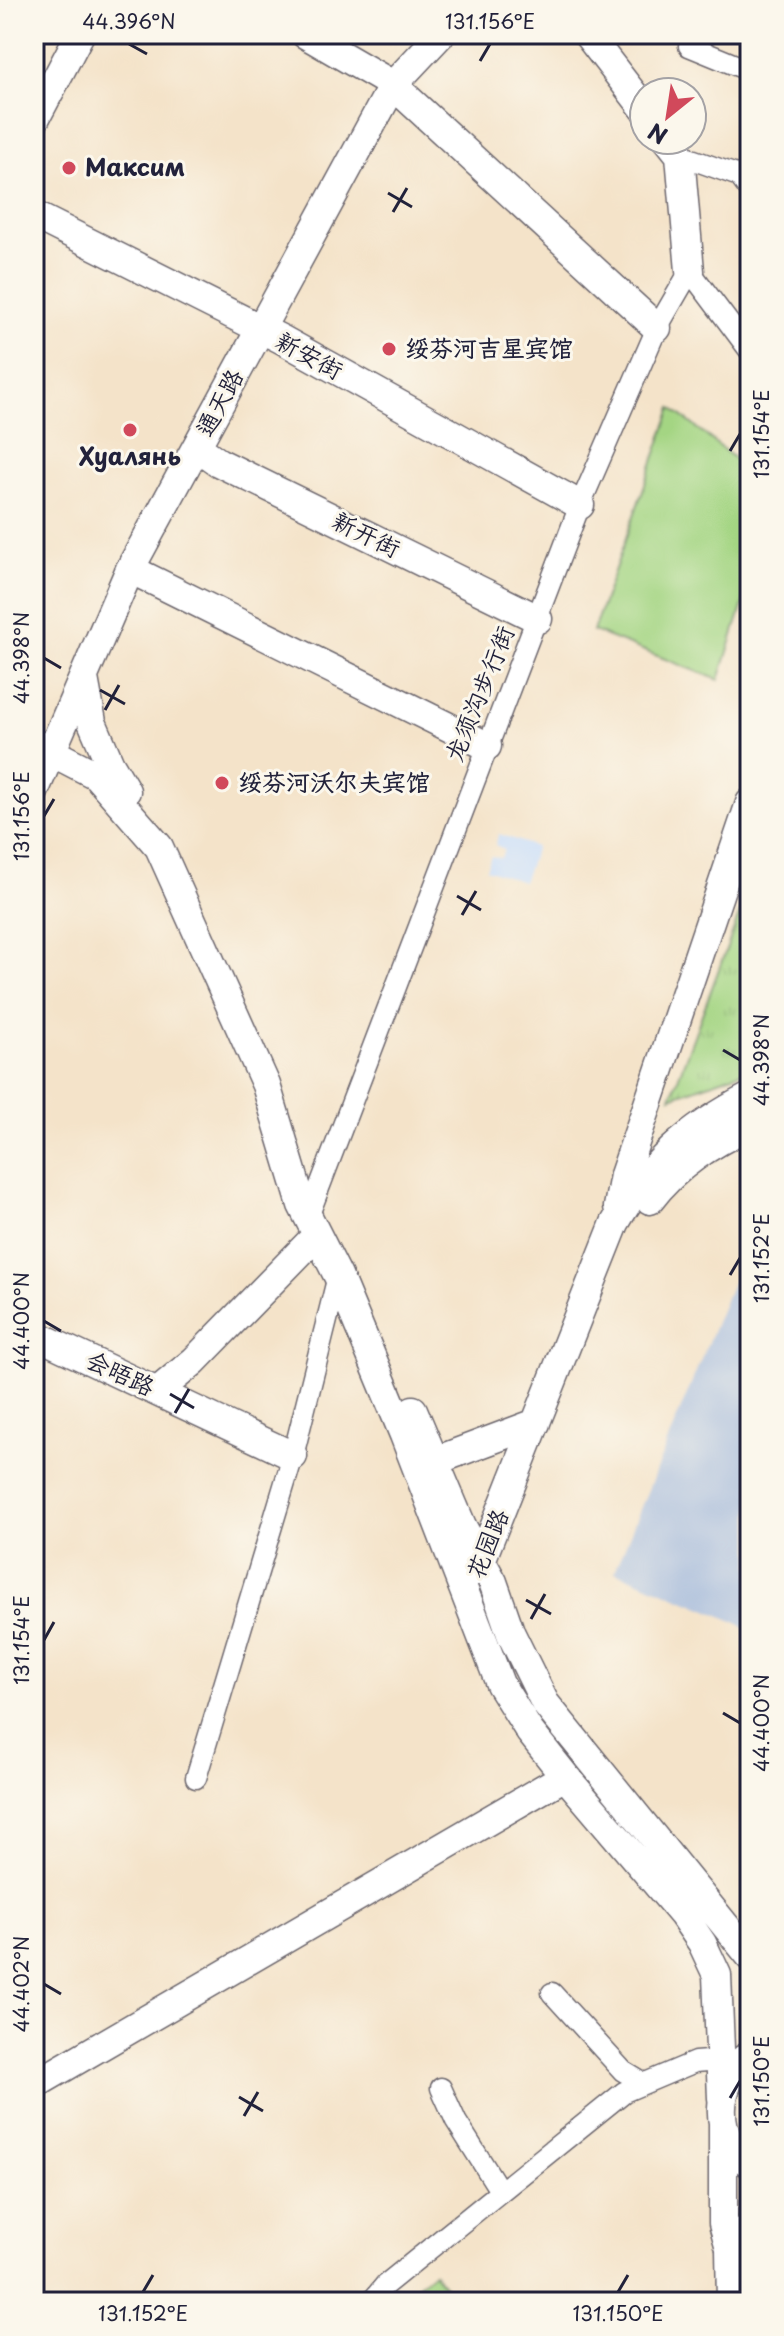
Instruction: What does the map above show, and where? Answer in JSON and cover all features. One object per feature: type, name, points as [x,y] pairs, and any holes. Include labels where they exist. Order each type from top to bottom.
[{"type":"main road","points":[[34,121],[80,34]]},
{"type":"main road","points":[[305,34],[393,85],[657,328]]},
{"type":"main road","name":"通天路","points":[[34,792],[44,747],[84,678],[130,569],[393,85],[441,34]]},
{"type":"main road","points":[[587,34],[628,87]]},
{"type":"main road","points":[[675,156],[690,271]]},
{"type":"main road","name":"新安街","points":[[34,215],[259,329],[580,505]]},
{"type":"main road","name":"新开街","points":[[197,447],[218,462],[538,619]]},
{"type":"main road","points":[[130,569],[487,746]]},
{"type":"main road","points":[[84,678],[92,722],[104,750],[159,847],[266,1085],[312,1226],[338,1276],[404,1435],[500,1684],[530,1732],[683,1915],[702,1943],[717,1975],[723,2223],[730,2248],[731,2302]]},
{"type":"main road","points":[[44,747],[96,775],[159,847]]},
{"type":"main road","points":[[615,1223],[624,1175],[750,803]]},
{"type":"main road","name":"花园路","points":[[487,1571],[536,1423],[615,1223],[644,1178],[664,1155],[713,1116],[750,1097]]},
{"type":"main road","name":"花园路","points":[[466,1598],[487,1571],[619,1255],[639,1216],[666,1180],[711,1145],[750,1125]]},
{"type":"main road","points":[[158,1391],[194,1361],[312,1226]]},
{"type":"main road","points":[[352,1311],[381,1336],[462,1526],[487,1571],[511,1634],[545,1703],[750,1956]]},
{"type":"main road","name":"会晤路","points":[[34,1334],[293,1456]]},
{"type":"main road","points":[[435,1461],[536,1423]]},
{"type":"main road","points":[[34,2085],[565,1776]]},
{"type":"main road","points":[[750,2054],[731,2074],[722,2111],[731,2144],[750,2164]]},
{"type":"main road","points":[[730,2248],[750,2226]]},
{"type":"street","points":[[689,46],[750,71]]},
{"type":"street","points":[[693,156],[739,176],[750,191]]},
{"type":"street","points":[[690,271],[750,351]]},
{"type":"street","name":"龙须沟步行街","points":[[312,1226],[487,746],[580,505],[657,328],[690,271]]},
{"type":"street","points":[[196,1778],[293,1456],[338,1276]]},
{"type":"street","points":[[552,1993],[623,2071],[643,2083]]},
{"type":"street","points":[[371,2302],[385,2285],[624,2092],[695,2062],[721,2060]]},
{"type":"street","points":[[441,2088],[456,2121],[500,2191]]},
{"type":"shaded area","points":[[499,834],[536,847],[523,882],[486,869],[491,856],[501,858],[504,849],[495,845]]},
{"type":"shaded area","points":[[750,1262],[750,1633],[738,1623],[615,1571],[737,1271]]},
{"type":"green space","points":[[672,408],[750,471],[750,582],[719,680],[593,631]]},
{"type":"green space","points":[[750,886],[750,1069],[671,1097]]},
{"type":"green space","points":[[750,2068],[750,2131],[743,2115],[741,2092]]},
{"type":"green space","points":[[433,2272],[459,2302],[398,2302]]},
{"type":"place","name":"Максим","points":[[69,168]]},
{"type":"place","name":"绥芬河吉星宾馆","points":[[389,349]]},
{"type":"place","name":"Хуалянь","points":[[130,430]]},
{"type":"place","name":"绥芬河沃尔夫宾馆","points":[[222,783]]}]
